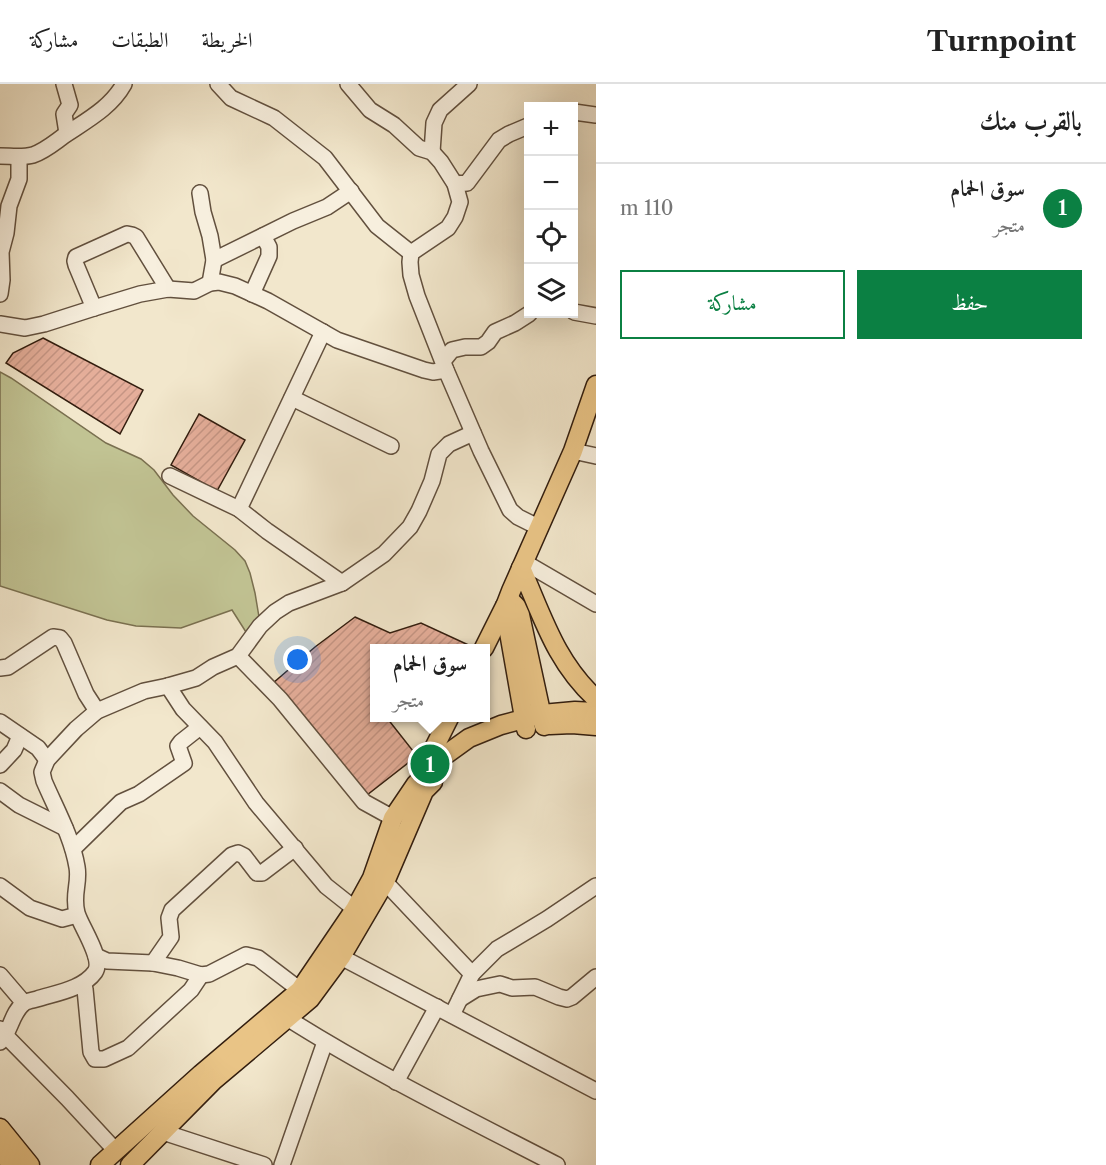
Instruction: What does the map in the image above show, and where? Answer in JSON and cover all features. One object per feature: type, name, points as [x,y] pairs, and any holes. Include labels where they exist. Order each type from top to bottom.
[{"type":"main road","points":[[525,723],[507,621],[508,602],[573,451],[596,385]]},
{"type":"main road","points":[[523,565],[557,649],[576,677],[596,699]]},
{"type":"main road","points":[[486,644],[508,602]]},
{"type":"main road","points":[[508,602],[516,606],[520,615],[543,720]]},
{"type":"main road","points":[[416,784],[437,761],[469,738],[501,725],[543,720],[575,711],[596,712]]},
{"type":"main road","points":[[543,720],[596,726]]},
{"type":"main road","points":[[100,1165],[201,1074],[300,990],[372,878],[393,818],[416,784],[447,722]]},
{"type":"main road","points":[[130,1165],[213,1081],[310,999],[341,957],[385,882],[424,791],[444,770],[474,749],[525,723]]},
{"type":"main road","points":[[0,1128],[30,1165]]},
{"type":"street","points":[[64,84],[70,105],[64,114],[67,133]]},
{"type":"street","points":[[0,156],[32,155],[49,147],[95,116],[124,84]]},
{"type":"street","points":[[218,84],[231,98],[274,118],[325,158],[377,226],[411,253]]},
{"type":"street","points":[[348,84],[370,110],[394,125],[419,148],[432,152],[455,184],[460,202],[455,217],[448,228],[411,253],[411,276],[444,366],[510,510],[518,517],[540,528]]},
{"type":"street","points":[[432,152],[434,123],[441,110],[469,84]]},
{"type":"street","points":[[578,113],[596,115]]},
{"type":"street","points":[[455,184],[467,183],[500,141],[524,128]]},
{"type":"street","points":[[0,294],[2,252],[9,206],[19,179],[19,157]]},
{"type":"street","points":[[214,260],[293,220],[327,207],[351,191]]},
{"type":"street","points":[[200,193],[202,212],[210,236],[214,260],[210,283]]},
{"type":"street","points":[[94,308],[76,265],[76,257],[127,234],[136,237],[168,289]]},
{"type":"street","points":[[252,294],[268,256],[269,247],[263,236]]},
{"type":"street","points":[[0,324],[25,328],[131,296],[168,289],[194,291],[210,283],[219,282],[252,294],[337,340],[433,372],[444,366],[452,350],[481,347],[495,332],[524,317]]},
{"type":"street","points":[[578,313],[596,316]]},
{"type":"street","points":[[239,509],[323,332]]},
{"type":"street","points":[[292,398],[391,446]]},
{"type":"street","points":[[116,1151],[67,1098],[2,1036],[24,1003],[81,985],[98,966],[96,956],[77,915],[74,901],[78,870],[65,828],[44,781],[42,772],[47,760],[76,729],[97,711],[144,692],[196,678],[213,667],[238,656],[260,626],[275,612],[289,603],[342,583],[384,554],[410,527],[419,511],[432,481],[439,454],[449,444],[474,433]]},
{"type":"street","points":[[573,451],[596,456]]},
{"type":"street","points":[[170,476],[239,509],[342,583]]},
{"type":"street","points":[[523,565],[596,604]]},
{"type":"street","points":[[0,668],[8,667],[53,637],[60,638],[86,694],[97,711]]},
{"type":"street","points":[[238,656],[280,699],[364,802],[393,818]]},
{"type":"street","points":[[168,686],[183,709],[215,742],[256,803],[326,886],[354,909]]},
{"type":"street","points":[[0,722],[38,748],[47,760]]},
{"type":"street","points":[[73,849],[121,802],[139,794],[184,763],[178,746],[200,728]]},
{"type":"street","points":[[0,765],[14,750],[20,736]]},
{"type":"street","points":[[0,791],[18,805],[65,828]]},
{"type":"street","points":[[153,963],[171,937],[169,918],[172,910],[232,855],[238,853],[244,856],[257,873],[262,873],[295,848]]},
{"type":"street","points":[[385,882],[472,974]]},
{"type":"street","points":[[0,886],[30,908],[63,919],[77,915]]},
{"type":"street","points":[[452,1015],[472,974],[497,949],[547,920],[596,886]]},
{"type":"street","points":[[96,956],[107,961],[153,963],[201,975],[209,974],[246,955],[258,958],[300,990]]},
{"type":"street","points":[[341,957],[596,1091]]},
{"type":"street","points":[[0,975],[24,1003]]},
{"type":"street","points":[[81,985],[85,989],[92,1052],[95,1059],[104,1059],[128,1048],[191,990],[201,975]]},
{"type":"street","points":[[460,999],[476,989],[500,984],[512,988],[535,987],[559,998],[567,999],[596,977]]},
{"type":"street","points":[[396,1082],[436,1007]]},
{"type":"street","points":[[288,1018],[396,1082],[557,1165]]},
{"type":"street","points":[[282,1165],[325,1042]]},
{"type":"street","points":[[163,1132],[264,1165]]},
{"type":"green space","points":[[0,372],[106,443],[141,459],[154,470],[193,516],[235,550],[245,561],[255,593],[260,623],[251,640],[232,610],[181,628],[136,626],[107,620],[0,586]]},
{"type":"building","points":[[43,338],[143,390],[120,434],[6,363],[13,353]]},
{"type":"building","points":[[199,414],[245,440],[217,491],[171,465]]},
{"type":"building","points":[[355,617],[390,633],[421,623],[466,644],[370,644],[370,722],[390,722],[417,756],[367,795],[273,683]]},
{"type":"building","points":[[422,722],[440,722],[436,728]]},
{"type":"place","name":"سوق الحمام","points":[[430,764]]}]
